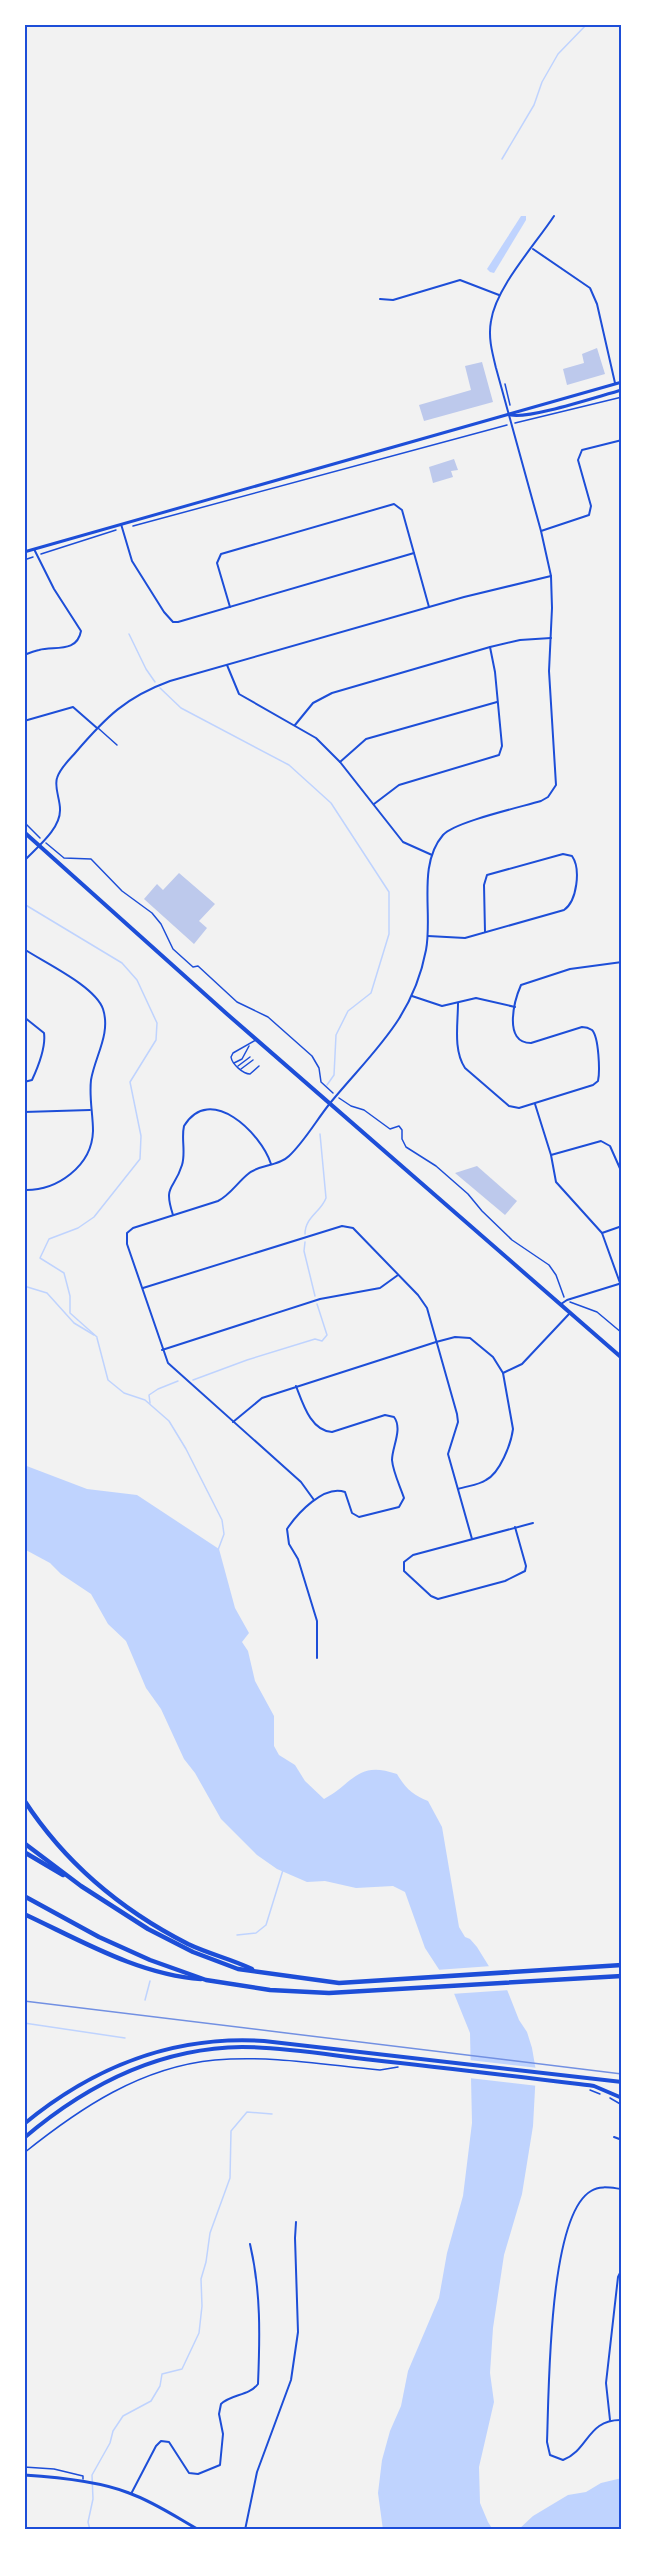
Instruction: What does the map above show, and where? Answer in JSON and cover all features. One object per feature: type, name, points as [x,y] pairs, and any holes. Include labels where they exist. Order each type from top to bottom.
[{"type":"highway","points":[[24,1800],[65,1854],[99,1887],[131,1911],[189,1944],[257,1971]]},
{"type":"highway","points":[[24,1843],[81,1886]]},
{"type":"highway","points":[[24,1852],[167,1940],[238,1969],[339,1983],[401,1981],[620,1965]]},
{"type":"highway","points":[[24,1895],[122,1949],[206,1980]]},
{"type":"highway","points":[[24,1914],[135,1964],[182,1978],[285,1992],[403,1990],[622,1976]]},
{"type":"main road","points":[[24,832],[257,1040],[622,1358]]},
{"type":"main road","points":[[24,2124],[89,2079],[155,2051],[192,2043],[243,2040],[622,2082]]},
{"type":"main road","points":[[24,2139],[67,2105],[140,2066],[198,2051],[230,2048],[264,2048],[427,2066],[593,2088],[622,2098]]},
{"type":"street","points":[[314,1500],[301,1482],[168,1364],[127,1244],[127,1233],[133,1228],[224,1198],[249,1172],[288,1157],[331,1103],[391,1035],[412,996],[421,971],[428,936],[428,871],[441,837],[451,829],[541,801],[553,791],[557,779],[549,671],[551,576],[490,338],[491,322],[500,295],[554,216]]},
{"type":"street","points":[[533,248],[590,288],[597,304],[615,383]]},
{"type":"street","points":[[380,299],[393,300],[460,280],[500,295]]},
{"type":"street","points":[[24,552],[509,415],[519,409],[622,382]]},
{"type":"street","points":[[509,415],[534,413],[622,390]]},
{"type":"street","points":[[541,531],[589,515],[591,506],[578,460],[579,454],[582,450],[622,440]]},
{"type":"street","points":[[230,607],[217,564],[219,557],[226,551],[394,504],[402,510],[429,607]]},
{"type":"street","points":[[122,526],[132,561],[168,618],[178,622],[414,553]]},
{"type":"street","points":[[24,655],[39,650],[65,648],[78,639],[81,631],[54,589],[34,549]]},
{"type":"street","points":[[24,861],[59,819],[60,808],[56,783],[59,773],[97,728],[120,706],[140,693],[170,681],[429,607],[551,576]]},
{"type":"street","points":[[295,725],[313,703],[326,695],[490,647],[520,640],[551,638]]},
{"type":"street","points":[[374,804],[399,785],[499,756],[502,746],[495,672],[490,647]]},
{"type":"street","points":[[227,665],[238,694],[316,738],[340,762],[403,842],[433,855]]},
{"type":"street","points":[[340,762],[366,739],[497,702]]},
{"type":"street","points":[[24,721],[73,707],[97,728]]},
{"type":"street","points":[[428,936],[457,939],[485,932],[564,910],[569,906],[575,894],[575,861],[572,856],[563,854],[487,875],[484,885],[485,932]]},
{"type":"street","points":[[24,949],[86,988],[97,998],[103,1009],[105,1036],[93,1068],[90,1110],[93,1130],[91,1147],[75,1170],[53,1185],[24,1190]]},
{"type":"street","points":[[458,1003],[458,1055],[465,1068],[509,1107],[519,1108],[593,1085],[598,1081],[600,1067],[595,1034],[592,1030],[582,1026],[525,1043],[518,1038],[513,1030],[518,992],[525,983],[570,969],[622,962]]},
{"type":"street","points":[[412,996],[442,1006],[476,999],[515,1007]]},
{"type":"street","points":[[24,1017],[44,1033],[45,1039],[32,1080],[24,1082]]},
{"type":"street","points":[[535,1104],[551,1155],[556,1182],[602,1233],[621,1283],[561,1304]]},
{"type":"street","points":[[173,1215],[167,1199],[168,1192],[182,1165],[184,1126],[195,1113],[210,1108],[226,1113],[261,1142],[271,1164]]},
{"type":"street","points":[[24,1112],[90,1110]]},
{"type":"street","points":[[551,1155],[601,1141],[610,1146],[622,1173]]},
{"type":"street","points":[[143,1288],[342,1226],[353,1228],[423,1301],[457,1414],[458,1422],[448,1454],[472,1539]]},
{"type":"street","points":[[602,1233],[622,1226]]},
{"type":"street","points":[[162,1350],[320,1299],[380,1288],[398,1275]]},
{"type":"street","points":[[503,1373],[522,1364],[570,1313]]},
{"type":"street","points":[[232,1422],[255,1401],[296,1386],[455,1336],[470,1338],[493,1357],[503,1373],[508,1394],[512,1438],[493,1475],[486,1480],[458,1489]]},
{"type":"street","points":[[296,1386],[304,1407],[318,1428],[324,1432],[332,1432],[385,1415],[390,1415],[398,1422],[392,1462],[404,1498],[399,1507],[359,1517],[352,1513],[345,1492],[340,1490],[331,1492],[314,1500],[287,1529],[287,1535],[298,1559],[317,1621],[317,1658]]},
{"type":"street","points":[[515,1527],[526,1566],[520,1575],[512,1579],[438,1599],[431,1596],[404,1571],[404,1562],[413,1555],[515,1527],[533,1523]]},
{"type":"street","points":[[614,2137],[622,2140]]},
{"type":"street","points":[[622,2189],[601,2187],[592,2189],[583,2197],[567,2230],[555,2289],[547,2442],[550,2455],[564,2460],[570,2457],[595,2428],[610,2420],[622,2420]]},
{"type":"street","points":[[244,2530],[257,2472],[285,2398],[293,2369],[298,2332],[296,2222]]},
{"type":"street","points":[[131,2494],[156,2446],[161,2441],[169,2442],[189,2473],[198,2474],[220,2465],[224,2434],[219,2414],[221,2404],[228,2398],[253,2390],[258,2384],[261,2326],[258,2277],[250,2244]]},
{"type":"street","points":[[610,2420],[606,2383],[618,2277],[622,2269]]},
{"type":"street","points":[[24,2475],[96,2485],[131,2494],[199,2530]]},
{"type":"lane","points":[[97,728],[117,745]]},
{"type":"lane","points":[[257,1040],[233,1053],[231,1057],[240,1069],[250,1074],[259,1066]]},
{"type":"lane","points":[[234,1063],[242,1059],[252,1043]]},
{"type":"lane","points":[[237,1066],[250,1057]]},
{"type":"lane","points":[[240,1069],[253,1060]]},
{"type":"path","points":[[504,383],[510,403],[509,415]]},
{"type":"path","points":[[134,525],[622,397]]},
{"type":"path","points":[[24,560],[122,526]]},
{"type":"path","points":[[24,822],[38,836]]},
{"type":"path","points":[[47,843],[64,858],[91,859],[122,891],[152,914],[161,924],[173,949],[193,967],[198,966],[243,1006],[260,1011],[312,1056],[319,1068],[321,1082],[331,1092]]},
{"type":"path","points":[[342,1101],[364,1110],[390,1129],[399,1126],[406,1148],[436,1166],[468,1194],[512,1240],[549,1265],[556,1275],[563,1297]]},
{"type":"path","points":[[571,1304],[597,1312],[622,1333]]},
{"type":"path","points":[[24,2153],[80,2111],[119,2088],[178,2066],[238,2059],[380,2070],[406,2068]]},
{"type":"path","points":[[593,2088],[601,2094]]},
{"type":"path","points":[[608,2097],[622,2104]]},
{"type":"path","points":[[24,2468],[69,2472],[83,2476],[82,2483]]},
{"type":"water","points":[[521,216],[526,216],[526,220],[494,273],[490,272],[487,269]]},
{"type":"water","points":[[24,1465],[87,1489],[137,1495],[219,1549],[235,1608],[249,1633],[242,1642],[248,1651],[255,1681],[274,1716],[274,1746],[279,1755],[295,1765],[305,1781],[324,1799],[364,1772],[384,1770],[397,1774],[410,1791],[428,1801],[442,1827],[459,1927],[465,1937],[477,1947],[490,1968],[506,1987],[519,2020],[527,2032],[536,2071],[533,2126],[522,2194],[504,2255],[493,2328],[490,2373],[494,2402],[479,2467],[480,2503],[493,2530],[383,2530],[378,2493],[382,2460],[390,2431],[401,2406],[408,2371],[439,2298],[447,2253],[463,2196],[472,2123],[470,2033],[453,1991],[425,1948],[405,1892],[393,1886],[356,1888],[325,1881],[307,1882],[277,1869],[257,1855],[221,1819],[195,1773],[184,1759],[161,1709],[146,1688],[126,1641],[108,1624],[91,1594],[61,1574],[50,1563],[24,1549]]},
{"type":"water","points":[[622,2478],[622,2530],[518,2530],[533,2516],[568,2495],[586,2492],[601,2483]]},
{"type":"pier","points":[[492,1966],[511,1990],[451,1994],[436,1970]]},
{"type":"pier","points":[[469,2060],[538,2068],[538,2086],[469,2078]]},
{"type":"building","points":[[597,348],[605,374],[567,385],[563,369],[584,363],[582,354]]},
{"type":"building","points":[[482,362],[493,402],[424,421],[419,405],[471,390],[465,366]]},
{"type":"building","points":[[454,459],[458,470],[451,471],[453,477],[433,483],[429,467]]},
{"type":"building","points":[[179,873],[215,904],[199,921],[207,928],[194,944],[144,899],[157,884],[163,890]]},
{"type":"building","points":[[477,1166],[517,1201],[505,1215],[455,1173]]},
{"type":"waterway","points":[[502,159],[534,105],[542,82],[558,54],[587,24]]},
{"type":"waterway","points":[[129,634],[155,682]]},
{"type":"waterway","points":[[160,688],[181,708],[289,765],[331,803],[389,892],[389,934],[371,993],[348,1011],[336,1035],[334,1075],[327,1085]]},
{"type":"waterway","points":[[24,904],[122,963],[137,980],[157,1023],[156,1040],[130,1082],[141,1136],[140,1159],[94,1217],[78,1228],[49,1239],[40,1258],[64,1273],[70,1296],[70,1313],[97,1337]]},
{"type":"waterway","points":[[305,1234],[310,1219],[326,1198],[320,1134]]},
{"type":"waterway","points":[[305,1242],[304,1251],[315,1296]]},
{"type":"waterway","points":[[24,1286],[47,1293],[74,1323],[94,1335]]},
{"type":"waterway","points":[[193,1380],[315,1339],[322,1341],[327,1335],[317,1304]]},
{"type":"waterway","points":[[97,1338],[108,1380],[124,1393],[145,1400],[169,1421],[186,1449],[222,1520],[224,1534],[218,1550]]},
{"type":"waterway","points":[[150,1403],[149,1395],[178,1381]]},
{"type":"waterway","points":[[237,1935],[256,1933],[266,1925],[283,1870]]},
{"type":"waterway","points":[[145,2000],[150,1981]]},
{"type":"waterway","points":[[24,2023],[125,2038]]},
{"type":"waterway","points":[[90,2530],[88,2522],[93,2499],[92,2475],[110,2443],[113,2431],[123,2416],[151,2401],[160,2386],[162,2374],[182,2369],[199,2333],[202,2306],[201,2279],[210,2233],[230,2178],[231,2131],[247,2112],[272,2114]]},
{"type":"railway","points":[[24,2001],[622,2074]]}]
